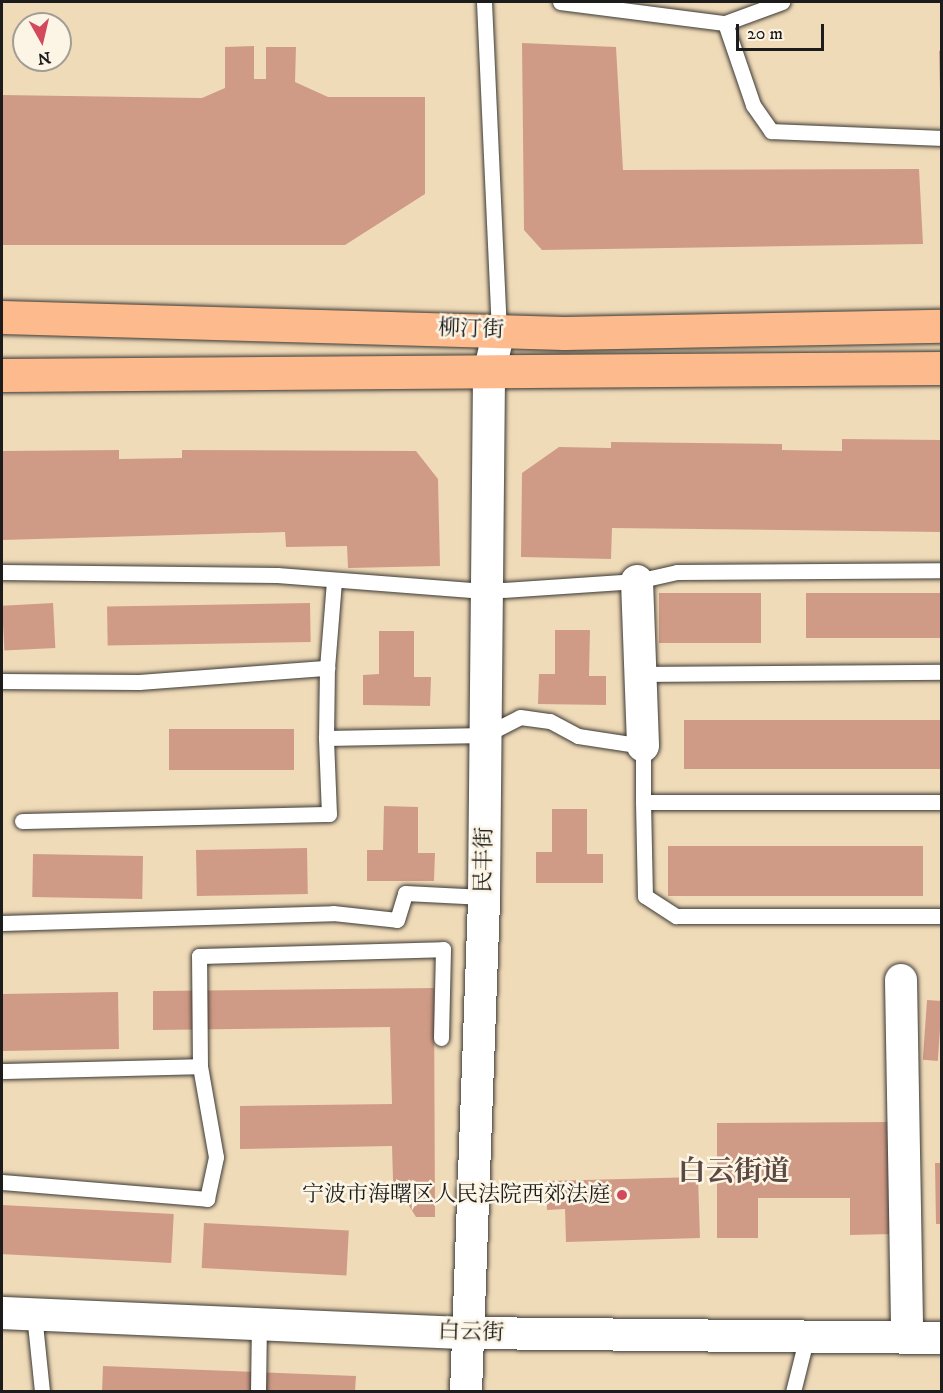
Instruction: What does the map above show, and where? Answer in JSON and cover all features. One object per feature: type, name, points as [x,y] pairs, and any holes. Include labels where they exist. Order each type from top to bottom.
[{"type":"main road","name":"柳汀街","points":[[2,317],[499,330],[942,326]]},
{"type":"main road","name":"柳汀街","points":[[2,375],[489,374],[942,368]]},
{"type":"street","name":"民丰街","points":[[466,1392],[484,897],[489,374],[499,330]]},
{"type":"street","points":[[637,581],[643,674],[643,746]]},
{"type":"street","points":[[901,980],[907,1337]]},
{"type":"street","name":"白云街","points":[[2,1313],[259,1322],[469,1333],[942,1338]]},
{"type":"lane","points":[[484,2],[499,330]]},
{"type":"lane","points":[[560,2],[725,23],[782,2]]},
{"type":"lane","points":[[725,23],[753,105],[771,131],[942,138]]},
{"type":"lane","points":[[2,572],[277,574],[334,581],[487,591],[637,581],[677,572],[942,570]]},
{"type":"lane","points":[[22,821],[329,814],[326,738],[327,668],[334,581]]},
{"type":"lane","points":[[2,681],[139,682],[327,668]]},
{"type":"lane","points":[[643,674],[942,672]]},
{"type":"lane","points":[[326,738],[485,735],[520,717],[550,721],[578,736],[643,746],[645,896],[676,916],[942,916]]},
{"type":"lane","points":[[643,802],[942,802]]},
{"type":"lane","points":[[2,923],[333,913],[397,920],[405,893],[484,897]]},
{"type":"lane","points":[[2,1182],[207,1199],[216,1157],[200,1066],[199,956],[443,949],[441,1038]]},
{"type":"lane","points":[[2,1071],[200,1066]]},
{"type":"lane","points":[[34,1314],[42,1392]]},
{"type":"lane","points":[[258,1392],[259,1322]]},
{"type":"lane","points":[[793,1392],[807,1336]]},
{"type":"building","points":[[522,43],[616,47],[623,170],[919,169],[923,244],[542,250],[524,230]]},
{"type":"building","points":[[254,46],[254,79],[266,79],[266,47],[296,47],[295,82],[328,97],[425,97],[425,194],[345,245],[2,245],[2,95],[202,98],[225,88],[225,47]]},
{"type":"building","points":[[942,50],[942,90],[940,91],[939,51]]},
{"type":"building","points":[[842,439],[942,440],[942,532],[612,528],[611,559],[521,557],[522,473],[559,447],[611,448],[611,442],[782,444],[782,450],[842,451]]},
{"type":"building","points":[[119,450],[119,459],[182,458],[182,450],[416,451],[438,479],[440,566],[348,568],[347,546],[286,547],[285,532],[2,540],[2,451]]},
{"type":"building","points":[[659,593],[761,593],[761,643],[659,643]]},
{"type":"building","points":[[806,593],[942,593],[942,638],[806,638]]},
{"type":"building","points":[[53,603],[55,648],[4,651],[2,606]]},
{"type":"building","points":[[310,603],[311,642],[108,646],[107,607]]},
{"type":"building","points":[[555,630],[590,630],[589,676],[606,676],[606,705],[538,704],[539,674],[555,674]]},
{"type":"building","points":[[379,631],[414,631],[414,677],[431,677],[430,706],[363,705],[363,675],[379,674]]},
{"type":"building","points":[[684,720],[940,720],[940,769],[684,769]]},
{"type":"building","points":[[169,729],[294,729],[294,770],[169,770]]},
{"type":"building","points":[[384,806],[418,807],[418,853],[435,853],[434,881],[367,881],[367,850],[383,850]]},
{"type":"building","points":[[552,809],[587,809],[587,854],[603,854],[603,883],[536,883],[536,852],[552,852]]},
{"type":"building","points":[[668,846],[923,846],[923,896],[668,896]]},
{"type":"building","points":[[307,848],[308,894],[197,896],[196,850]]},
{"type":"building","points":[[33,854],[143,856],[142,899],[32,897]]},
{"type":"building","points":[[434,988],[435,1217],[416,1217],[393,1180],[392,1146],[240,1149],[240,1106],[392,1104],[390,1027],[153,1030],[153,991]]},
{"type":"building","points":[[118,992],[119,1049],[3,1051],[2,994]]},
{"type":"building","points":[[927,1000],[942,1001],[938,1061],[923,1060]]},
{"type":"building","points":[[893,1122],[894,1234],[850,1235],[850,1198],[758,1198],[758,1238],[717,1238],[717,1123]]},
{"type":"building","points":[[935,1163],[942,1163],[942,1224],[936,1224]]},
{"type":"building","name":"宁波市海曙区人民法院西郊法庭","points":[[698,1177],[700,1238],[566,1242],[565,1209],[547,1210],[546,1181]]},
{"type":"building","points":[[2,1205],[174,1214],[171,1263],[2,1254]]},
{"type":"building","points":[[204,1223],[349,1231],[346,1276],[202,1268]]},
{"type":"building","points":[[103,1366],[356,1376],[355,1392],[102,1392]]},
{"type":"place","name":"宁波市海曙区人民法院西郊法庭","points":[[622,1195]]},
{"type":"district","name":"白云街道","points":[[734,1172]]}]
